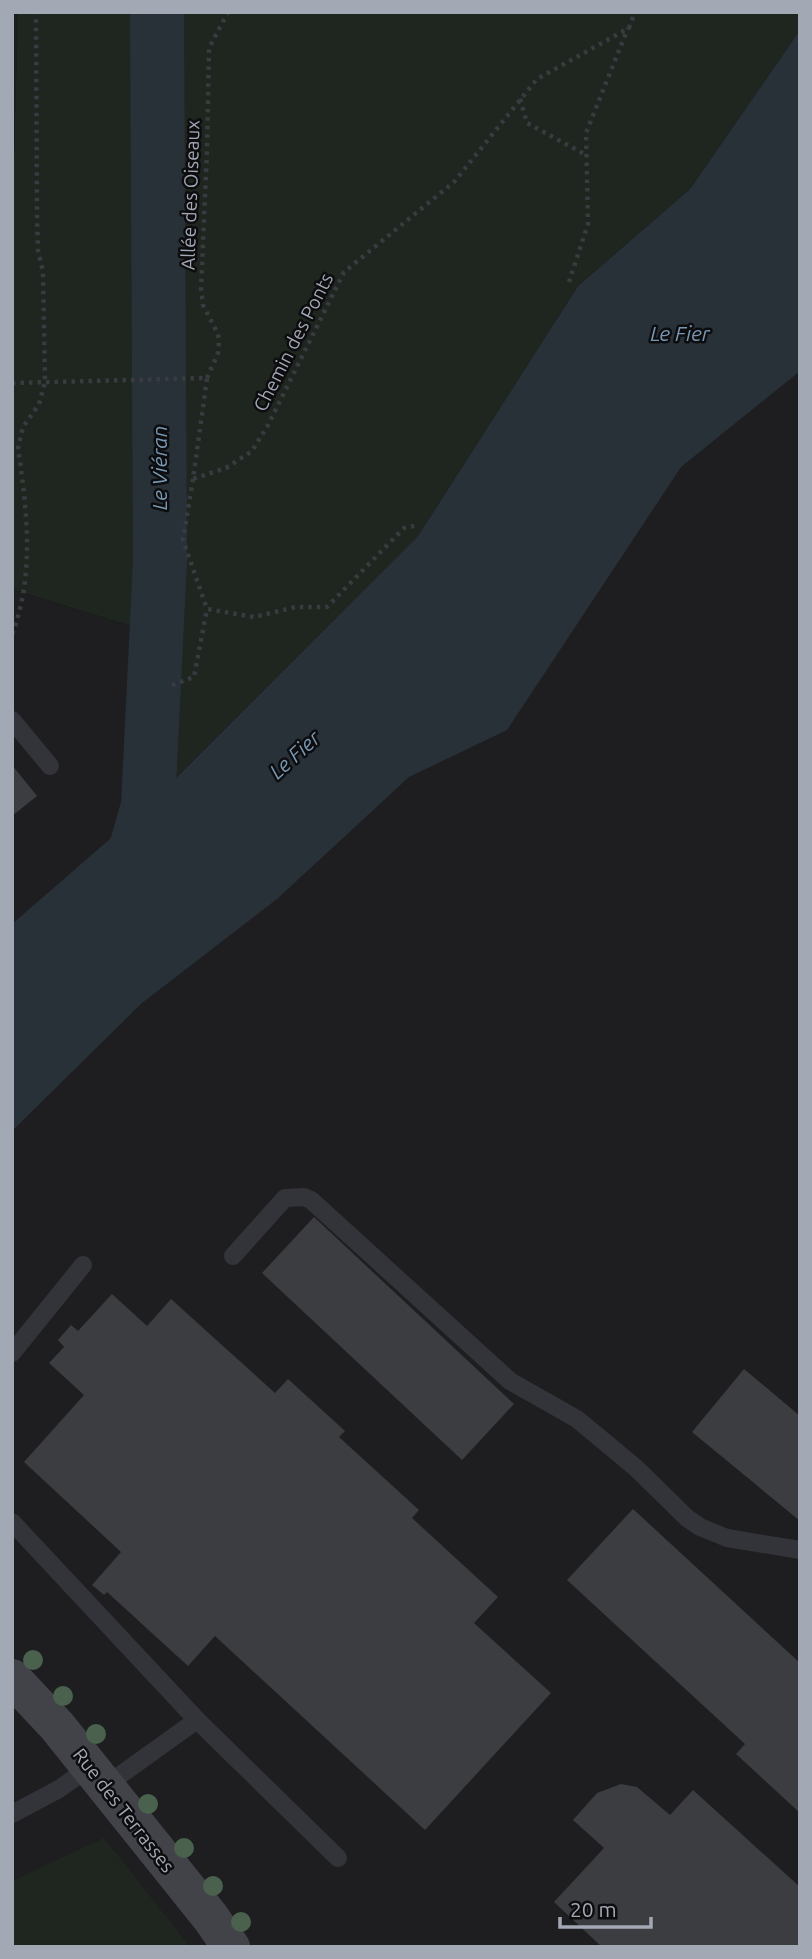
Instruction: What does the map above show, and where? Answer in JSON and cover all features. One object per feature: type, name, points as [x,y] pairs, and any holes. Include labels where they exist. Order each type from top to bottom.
[{"type":"street","name":"Rue des Terrasses","points":[[12,1678],[57,1726],[211,1918],[231,1947]]},
{"type":"lane","points":[[12,720],[50,766]]},
{"type":"lane","points":[[233,1256],[285,1198],[304,1197],[311,1200],[510,1381],[577,1419],[636,1468],[687,1518],[727,1538],[800,1550]]},
{"type":"lane","points":[[12,1353],[83,1265]]},
{"type":"lane","points":[[12,1522],[197,1720],[338,1858]]},
{"type":"lane","points":[[12,1814],[59,1789],[97,1777],[197,1720]]},
{"type":"path","points":[[12,634],[25,589],[27,539],[20,438],[27,419],[39,404],[45,382],[43,272],[38,250],[37,218],[36,12]]},
{"type":"path","name":"Allée des Oiseaux","points":[[207,378],[218,353],[219,342],[218,334],[202,305],[201,289],[209,48],[228,12]]},
{"type":"path","points":[[569,282],[587,224],[586,132],[635,12]]},
{"type":"path","name":"Chemin des Ponts","points":[[193,479],[226,468],[251,452],[268,425],[344,272],[454,182],[537,79],[629,28]]},
{"type":"path","points":[[520,99],[527,123],[586,155]]},
{"type":"path","points":[[12,383],[207,378],[183,540],[207,609],[194,677],[172,685]]},
{"type":"path","points":[[207,609],[254,617],[296,607],[327,607],[404,528],[419,524]]},
{"type":"shaded area","points":[[12,12],[18,12],[12,228]]},
{"type":"shaded area","points":[[18,12],[800,12],[800,30],[690,189],[578,286],[418,536],[153,800],[153,633],[12,589],[12,228]]},
{"type":"shaded area","points":[[800,361],[800,1947],[12,1947],[12,589],[153,633],[153,799],[418,536]]},
{"type":"shaded area","points":[[104,1838],[190,1947],[12,1947],[12,1881]]},
{"type":"water","name":"Le Fier","points":[[800,30],[800,371],[681,467],[507,730],[409,777],[277,899],[142,1003],[12,1131],[12,924],[148,806],[418,536],[578,286],[690,189]]},
{"type":"building","points":[[12,765],[37,796],[12,816]]},
{"type":"building","points":[[314,1217],[514,1404],[462,1460],[262,1273]]},
{"type":"building","points":[[112,1294],[147,1326],[171,1299],[275,1393],[288,1379],[345,1431],[339,1437],[419,1510],[412,1518],[498,1597],[474,1623],[551,1693],[425,1830],[215,1636],[188,1666],[107,1592],[104,1595],[92,1585],[121,1552],[24,1462],[84,1395],[49,1363],[64,1347],[58,1340],[71,1325],[78,1331]]},
{"type":"building","points":[[744,1369],[800,1416],[800,1521],[692,1432]]},
{"type":"building","points":[[633,1509],[800,1663],[800,1813],[736,1754],[745,1744],[567,1580]]},
{"type":"building","points":[[621,1784],[637,1787],[670,1815],[693,1790],[800,1887],[800,1947],[602,1947],[554,1902],[604,1848],[573,1820],[597,1793]]},
{"type":"waterway","name":"Le Viéran","points":[[128,876],[148,806],[160,560],[157,12]]}]
